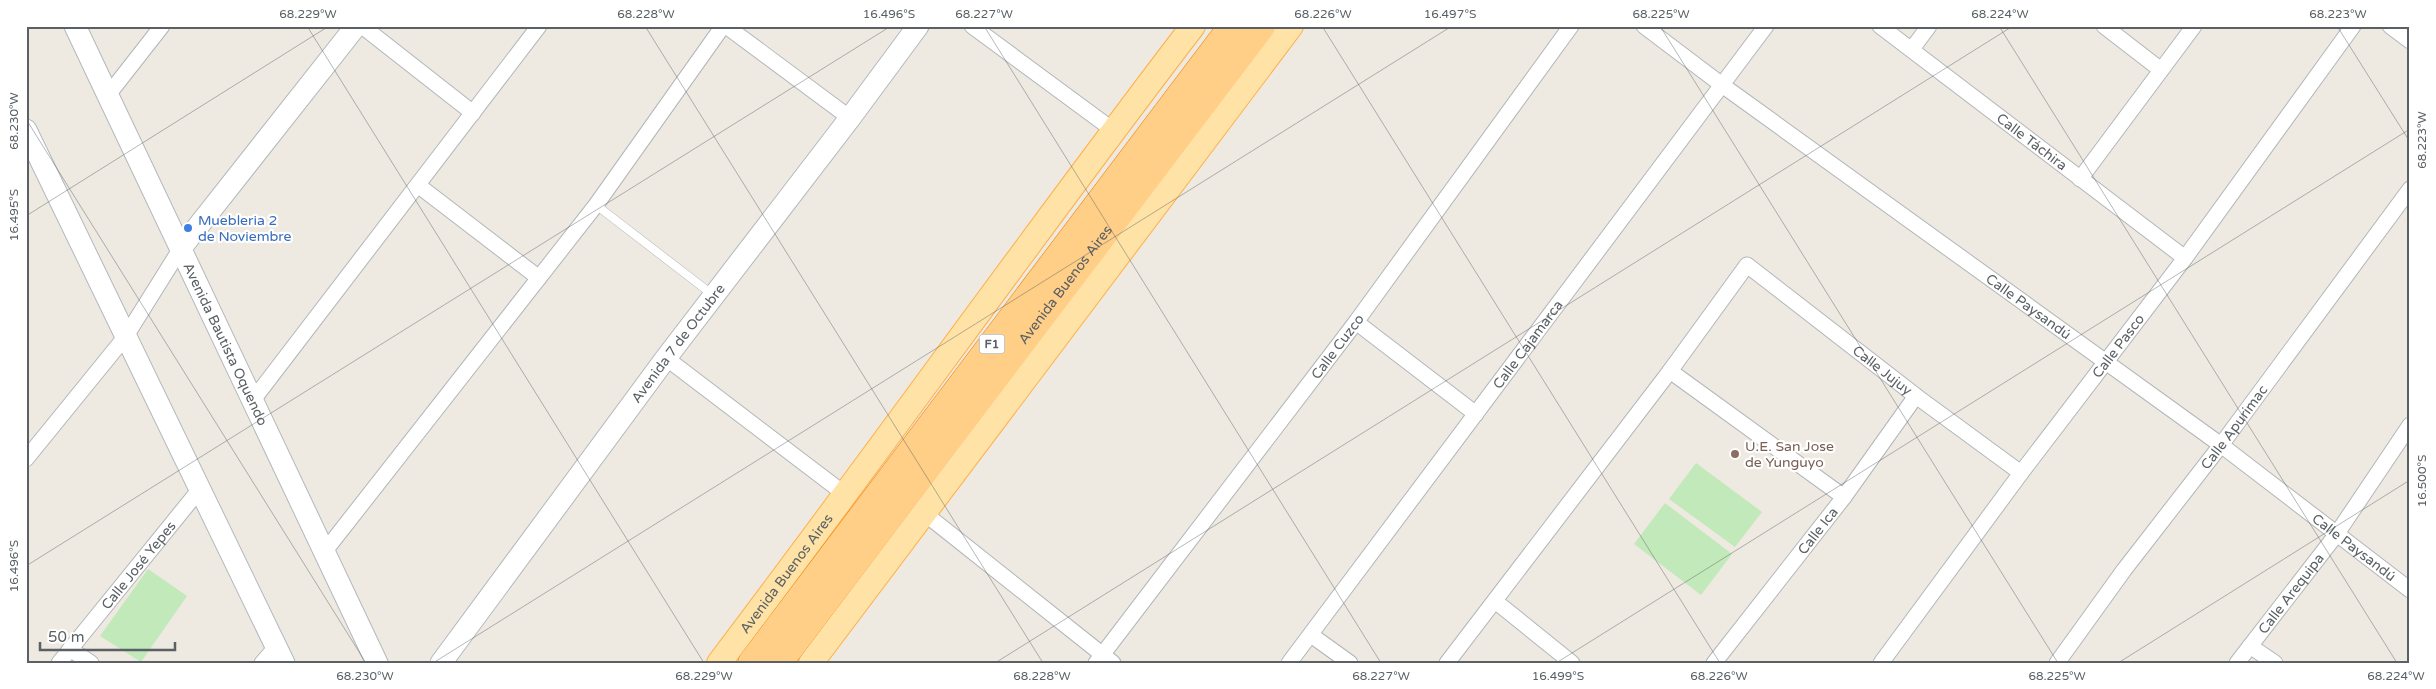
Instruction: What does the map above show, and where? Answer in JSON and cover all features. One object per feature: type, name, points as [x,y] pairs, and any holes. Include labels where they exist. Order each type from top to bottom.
[{"type":"highway","name":"Avenida Buenos Aires","points":[[752,663],[1233,26]]},
{"type":"highway","name":"Avenida Buenos Aires","points":[[778,663],[1261,26]]},
{"type":"main road","name":"Avenida Bautista Oquendo","points":[[75,26],[377,663]]},
{"type":"main road","points":[[181,248],[356,26]]},
{"type":"main road","name":"Avenida 7 de Octubre","points":[[441,663],[666,358],[715,296],[918,26]]},
{"type":"main road","name":"Avenida Buenos Aires","points":[[719,663],[846,495],[1113,130],[1193,26]]},
{"type":"main road","name":"Avenida Buenos Aires","points":[[811,663],[1291,26]]},
{"type":"main road","points":[[26,130],[200,490],[274,657]]},
{"type":"street","points":[[108,95],[162,26]]},
{"type":"street","points":[[362,26],[473,113]]},
{"type":"street","points":[[253,400],[539,26]]},
{"type":"street","points":[[325,551],[596,204],[725,26],[850,118]]},
{"type":"street","points":[[972,26],[1113,130]]},
{"type":"street","name":"Calle Cuzco","points":[[1104,660],[1356,322],[1571,26]]},
{"type":"street","name":"Calle Paysandú","points":[[1644,26],[1722,85],[2221,445],[2410,590]]},
{"type":"street","name":"Calle Cajamarca","points":[[1289,663],[1766,26]]},
{"type":"street","name":"Calle Táchira","points":[[1880,26],[2185,258]]},
{"type":"street","points":[[1912,49],[1929,26]]},
{"type":"street","points":[[2104,26],[2162,70]]},
{"type":"street","points":[[2080,179],[2194,26]]},
{"type":"street","name":"Calle Pasco","points":[[1881,663],[2021,473],[2185,258],[2353,26]]},
{"type":"street","points":[[2390,26],[2410,41]]},
{"type":"street","points":[[418,186],[539,278]]},
{"type":"street","name":"Calle Apurimac","points":[[2057,663],[2124,570],[2221,445],[2410,189]]},
{"type":"street","points":[[26,459],[126,336],[181,248]]},
{"type":"street","name":"Calle Jujuy","points":[[1670,371],[1747,265],[1916,396],[2021,473]]},
{"type":"street","points":[[1356,322],[1476,414]]},
{"type":"street","points":[[666,358],[846,495]]},
{"type":"street","points":[[1447,663],[1670,371],[1844,497]]},
{"type":"street","name":"Calle Ica","points":[[1714,663],[1844,497],[1916,396]]},
{"type":"street","name":"Calle Arequipa","points":[[2237,663],[2336,535],[2410,425]]},
{"type":"street","name":"Calle José Yepes","points":[[59,663],[200,490]]},
{"type":"street","points":[[924,513],[1104,660]]},
{"type":"street","points":[[1495,601],[1572,663]]},
{"type":"street","points":[[1311,634],[1350,663]]},
{"type":"street","points":[[2250,646],[2275,663]]},
{"type":"street","points":[[70,649],[91,663]]},
{"type":"lane","points":[[596,204],[715,296]]},
{"type":"green space","points":[[1696,463],[1762,512],[1735,547],[1669,499]]},
{"type":"green space","points":[[1665,503],[1732,554],[1701,595],[1634,544]]},
{"type":"green space","points":[[148,569],[187,596],[141,662],[100,636]]},
{"type":"place","name":"Muebleria 2 de Noviembre","points":[[188,228]]},
{"type":"place","name":"U.E. San Jose de Yunguyo","points":[[1735,454]]}]
